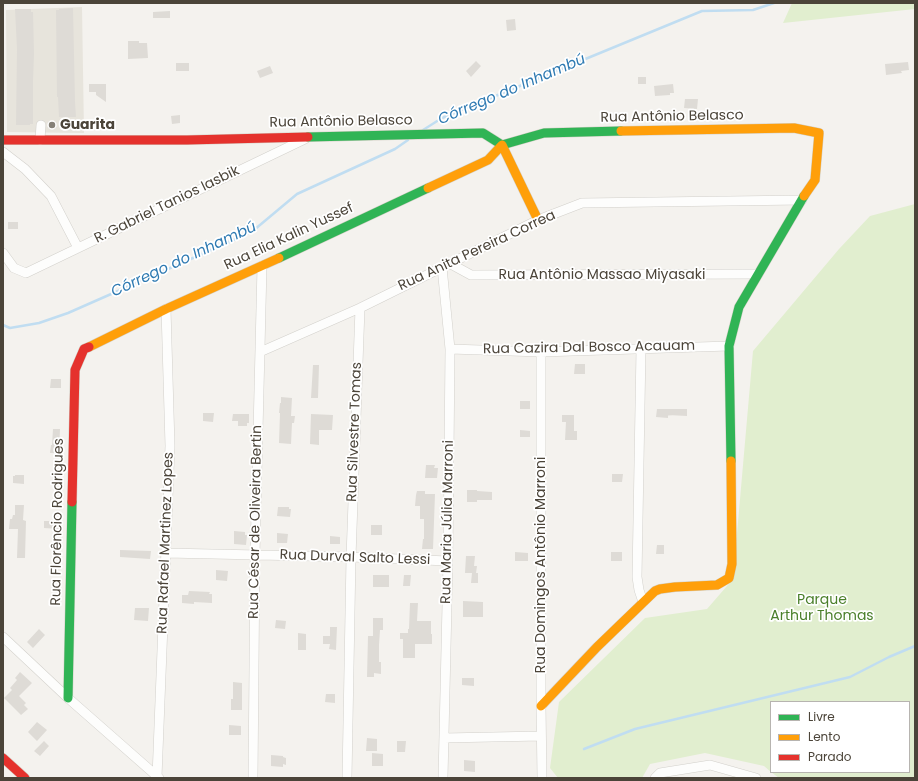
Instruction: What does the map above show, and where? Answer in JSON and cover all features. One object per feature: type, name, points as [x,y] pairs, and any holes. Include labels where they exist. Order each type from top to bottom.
[{"type":"street","points":[[40,140],[41,126]]},
{"type":"street","name":"Rua Antônio Belasco","points":[[3,140],[186,140],[483,133],[502,145],[544,133],[794,128],[819,133],[815,180],[802,200]]},
{"type":"street","name":"R. Gabriel Tanios Iasbik","points":[[3,253],[14,268],[26,273],[310,137]]},
{"type":"street","points":[[502,145],[538,220]]},
{"type":"street","name":"Rua Elia Kalin Yussef","points":[[84,349],[166,309],[262,266],[488,160],[502,145]]},
{"type":"street","points":[[3,152],[25,169],[51,196],[78,248]]},
{"type":"street","points":[[541,706],[597,647],[651,595],[660,590],[675,587],[717,585],[729,578],[732,564],[729,346],[739,307],[802,200]]},
{"type":"street","name":"Rua Anita Pereira Correa","points":[[260,352],[360,308],[538,220],[582,203],[802,200]]},
{"type":"street","name":"Rua Antônio Massao Miyasaki","points":[[446,265],[470,275],[758,274]]},
{"type":"street","name":"Rua Maria Júlia Marroni","points":[[443,778],[448,561],[450,349],[446,265]]},
{"type":"street","name":"Rua César de Oliveira Bertin","points":[[253,778],[255,555],[262,266]]},
{"type":"street","name":"Rua Silvestre Tomas","points":[[347,778],[351,557],[360,308]]},
{"type":"street","name":"Rua Rafael Martinez Lopes","points":[[158,777],[170,446],[166,309]]},
{"type":"street","name":"Rua Cazira Dal Bosco Acauam","points":[[450,349],[541,352],[729,346]]},
{"type":"street","name":"Rua Florêncio Rodrigues","points":[[68,698],[75,370],[84,349]]},
{"type":"street","points":[[641,349],[637,577],[643,602]]},
{"type":"street","name":"Rua Domingos Antônio Marroni","points":[[541,352],[541,736],[543,775]]},
{"type":"street","name":"Rua Durval Salto Lessi","points":[[166,553],[351,557],[448,561]]},
{"type":"street","points":[[3,637],[68,698],[158,777]]},
{"type":"street","points":[[444,738],[541,736]]},
{"type":"street","points":[[3,758],[25,778]]},
{"type":"street","points":[[655,778],[660,773],[710,765],[756,778]]},
{"type":"shaded area","points":[[82,7],[84,133],[7,132],[6,10]]},
{"type":"green space","points":[[792,3],[915,3],[915,9],[783,23]]},
{"type":"green space","name":"Parque Arthur Thomas","points":[[915,204],[915,778],[779,778],[772,773],[910,773],[910,701],[770,701],[770,771],[764,766],[705,753],[650,764],[642,778],[558,778],[550,768],[559,702],[645,618],[707,609],[733,579],[753,351],[839,249],[870,216]]},
{"type":"building","points":[[73,8],[76,117],[59,117],[57,97],[56,10]]},
{"type":"building","points":[[15,9],[31,9],[31,12],[33,12],[33,124],[30,125],[16,125],[17,49]]},
{"type":"building","points":[[170,11],[170,18],[153,18],[153,12]]},
{"type":"building","points":[[515,19],[516,30],[507,31],[506,20]]},
{"type":"building","points":[[128,41],[147,43],[148,58],[128,59]]},
{"type":"building","points":[[476,61],[481,66],[471,77],[466,71]]},
{"type":"building","points":[[908,62],[909,70],[901,71],[902,73],[886,75],[885,64]]},
{"type":"building","points":[[176,63],[189,63],[189,71],[176,71]]},
{"type":"building","points":[[270,66],[273,73],[260,78],[257,71]]},
{"type":"building","points":[[638,77],[646,77],[646,84],[638,84]]},
{"type":"building","points":[[89,84],[106,84],[106,102],[96,95],[96,92],[89,92]]},
{"type":"building","points":[[673,84],[674,93],[670,93],[670,95],[655,96],[654,86]]},
{"type":"building","points":[[685,99],[698,99],[697,109],[684,108]]},
{"type":"building","points":[[180,115],[180,123],[172,124],[171,116]]},
{"type":"building","points":[[8,222],[18,222],[18,229],[8,229]]},
{"type":"building","points":[[575,364],[585,364],[585,374],[574,374]]},
{"type":"building","points":[[313,365],[319,365],[318,398],[311,398]]},
{"type":"building","points":[[51,379],[61,379],[61,388],[50,388]]},
{"type":"building","points":[[281,397],[292,398],[291,416],[295,416],[294,423],[292,423],[291,444],[279,443],[279,413]]},
{"type":"building","points":[[520,401],[530,401],[530,409],[520,409]]},
{"type":"building","points":[[657,409],[668,409],[668,418],[656,417]]},
{"type":"building","points":[[668,409],[687,409],[687,416],[668,415]]},
{"type":"building","points":[[203,413],[214,413],[213,422],[203,421]]},
{"type":"building","points":[[233,414],[249,414],[249,423],[247,423],[247,426],[238,426],[238,421],[232,421]]},
{"type":"building","points":[[311,414],[333,415],[332,430],[319,430],[319,445],[310,444]]},
{"type":"building","points":[[562,415],[574,415],[574,431],[577,431],[577,440],[565,440],[566,422],[562,422]]},
{"type":"building","points":[[53,429],[60,429],[59,453],[50,453]]},
{"type":"building","points":[[520,430],[530,431],[530,437],[520,437]]},
{"type":"building","points":[[426,465],[435,465],[434,468],[438,468],[437,478],[425,478]]},
{"type":"building","points":[[612,474],[623,474],[622,482],[612,482]]},
{"type":"building","points":[[24,475],[24,484],[13,483],[13,476]]},
{"type":"building","points":[[467,490],[492,492],[492,500],[467,502]]},
{"type":"building","points":[[417,491],[425,491],[425,494],[435,494],[433,549],[422,549],[424,539],[424,519],[420,519],[420,506],[415,506]]},
{"type":"building","points":[[15,505],[24,505],[23,520],[26,521],[25,558],[17,558],[18,529],[9,529],[10,519],[12,519],[13,515],[15,515]]},
{"type":"building","points":[[278,507],[289,507],[289,509],[291,509],[290,517],[277,516]]},
{"type":"building","points":[[44,521],[59,521],[59,529],[44,528]]},
{"type":"building","points":[[371,525],[382,525],[382,535],[371,535]]},
{"type":"building","points":[[234,531],[245,532],[245,535],[247,535],[246,545],[234,544]]},
{"type":"building","points":[[277,533],[288,534],[287,543],[277,543]]},
{"type":"building","points":[[330,536],[340,537],[340,544],[330,544]]},
{"type":"building","points":[[657,545],[664,545],[664,554],[656,554]]},
{"type":"building","points":[[120,550],[151,551],[150,559],[120,557]]},
{"type":"building","points":[[515,552],[528,553],[528,561],[515,561]]},
{"type":"building","points":[[611,552],[622,552],[622,561],[611,561]]},
{"type":"building","points":[[466,556],[475,556],[474,566],[477,566],[476,573],[478,573],[478,583],[471,583],[472,573],[465,573]]},
{"type":"building","points":[[216,570],[228,571],[227,581],[216,580]]},
{"type":"building","points":[[373,575],[389,575],[389,587],[373,587]]},
{"type":"building","points":[[404,575],[411,575],[410,586],[403,586]]},
{"type":"building","points":[[189,591],[210,592],[209,594],[212,594],[212,603],[182,603],[182,595],[188,595]]},
{"type":"building","points":[[463,601],[483,602],[483,617],[463,617]]},
{"type":"building","points":[[410,603],[418,603],[417,621],[431,621],[432,644],[415,644],[415,658],[403,658],[403,639],[400,639],[400,633],[408,633]]},
{"type":"building","points":[[135,608],[149,608],[148,621],[134,620]]},
{"type":"building","points":[[373,618],[383,618],[383,630],[380,630],[379,645],[381,674],[374,673],[374,677],[367,677],[368,636],[373,636]]},
{"type":"building","points":[[276,620],[286,621],[285,629],[275,628]]},
{"type":"building","points":[[330,627],[337,627],[336,650],[329,649],[330,644],[323,644],[323,636],[330,636]]},
{"type":"building","points":[[39,629],[45,635],[33,648],[27,642]]},
{"type":"building","points":[[298,633],[306,634],[306,650],[298,650]]},
{"type":"building","points":[[20,672],[32,683],[19,696],[26,703],[24,705],[28,709],[21,715],[4,698],[12,690],[10,688],[17,680],[15,678]]},
{"type":"building","points":[[462,678],[474,678],[474,686],[462,685]]},
{"type":"building","points":[[233,682],[242,683],[242,710],[231,710],[231,699],[233,699]]},
{"type":"building","points":[[326,694],[335,694],[335,703],[325,702]]},
{"type":"building","points":[[37,722],[47,730],[37,741],[28,732]]},
{"type":"building","points":[[229,725],[241,726],[241,735],[229,735]]},
{"type":"building","points":[[367,738],[377,739],[377,751],[366,751]]},
{"type":"building","points":[[44,741],[49,746],[40,756],[34,751]]},
{"type":"building","points":[[397,741],[406,741],[405,752],[397,752]]},
{"type":"building","points":[[372,753],[383,754],[383,766],[372,766]]},
{"type":"building","points":[[271,755],[283,756],[286,758],[286,765],[283,764],[283,767],[271,766]]},
{"type":"building","points":[[464,760],[475,761],[475,772],[464,771]]},
{"type":"waterway","name":"Córrego do Inhambú","points":[[423,130],[442,118],[702,11],[753,10],[774,3]]},
{"type":"waterway","name":"Córrego do Inhambú","points":[[3,325],[10,328],[39,323],[68,313],[227,243],[254,230],[297,194],[395,149],[408,140]]},
{"type":"waterway","points":[[584,749],[635,729],[850,677],[889,657],[915,646]]},
{"type":"traffic: fast","points":[[308,137],[483,133],[502,145],[544,133],[621,131]]},
{"type":"traffic: fast","points":[[279,258],[428,188]]},
{"type":"traffic: fast","points":[[731,461],[729,346],[739,307],[804,196]]},
{"type":"traffic: fast","points":[[68,698],[72,502]]},
{"type":"traffic: slow","points":[[621,131],[794,128],[819,133],[815,180],[804,196]]},
{"type":"traffic: slow","points":[[428,188],[488,160],[502,145],[538,220]]},
{"type":"traffic: slow","points":[[89,347],[166,309],[279,258]]},
{"type":"traffic: slow","points":[[541,706],[597,647],[655,591],[675,587],[717,585],[729,578],[732,564],[731,461]]},
{"type":"traffic: jam","points":[[3,140],[187,140],[308,137]]},
{"type":"traffic: jam","points":[[72,502],[75,370],[84,349],[89,347]]},
{"type":"traffic: jam","points":[[3,758],[25,778]]},
{"type":"place","name":"Guarita","points":[[52,125]]}]
